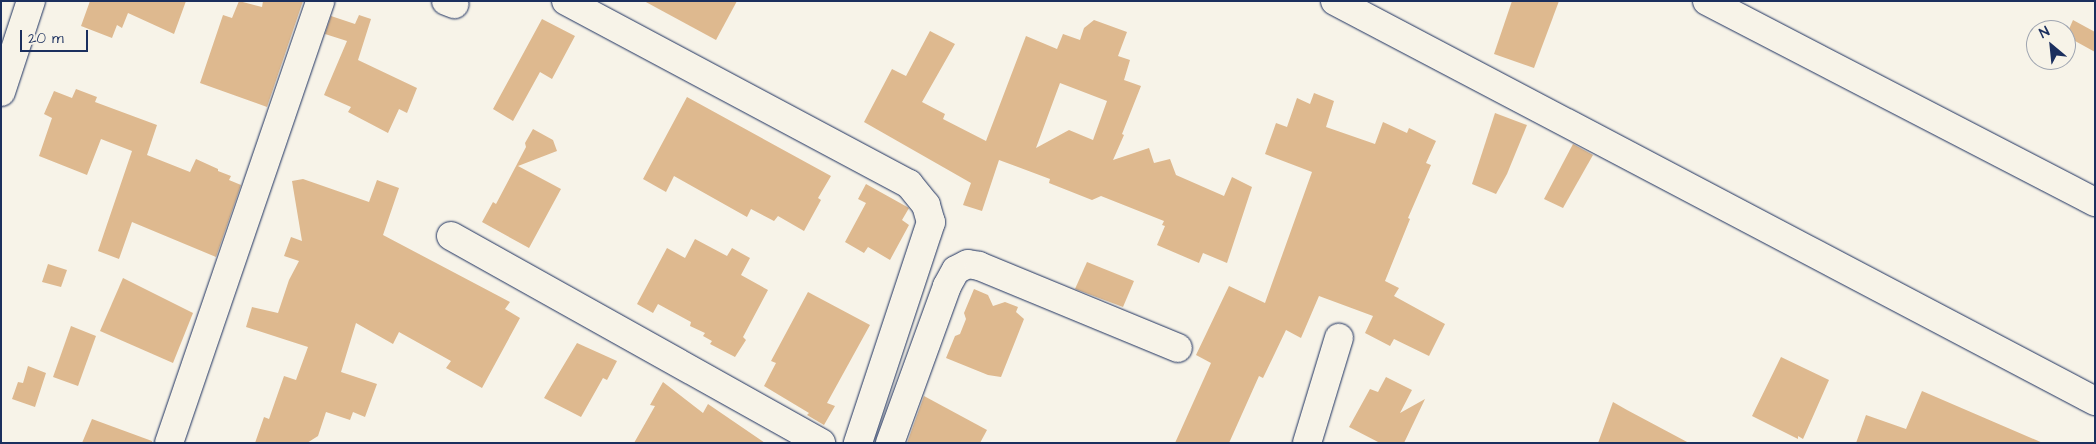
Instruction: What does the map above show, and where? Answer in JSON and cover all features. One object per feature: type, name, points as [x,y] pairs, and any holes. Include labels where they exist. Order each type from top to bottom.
[{"type":"street","points":[[1,92],[31,1]]},
{"type":"street","points":[[170,443],[320,1]]},
{"type":"street","points":[[566,1],[909,184],[926,205],[931,222],[858,443]]},
{"type":"street","points":[[1335,1],[2095,401]]},
{"type":"street","points":[[1707,1],[2095,202]]},
{"type":"street","points":[[451,236],[821,443]]},
{"type":"street","points":[[890,443],[947,286],[956,270],[968,264],[979,266],[1178,348]]},
{"type":"street","points":[[1307,443],[1339,338]]},
{"type":"building","points":[[90,1],[186,1],[174,34],[128,13],[122,28],[117,25],[112,38],[81,26]]},
{"type":"building","points":[[239,1],[262,7],[263,1],[303,1],[267,107],[200,83],[223,15],[232,18]]},
{"type":"building","points":[[644,1],[737,1],[716,40]]},
{"type":"building","points":[[1512,1],[1559,1],[1534,68],[1494,54]]},
{"type":"building","points":[[359,15],[371,19],[358,60],[417,88],[407,113],[399,109],[388,133],[348,112],[351,107],[324,95],[347,41],[325,34],[331,16],[355,24]]},
{"type":"building","points":[[542,19],[575,36],[552,79],[540,72],[513,121],[493,109]]},
{"type":"building","points":[[1094,20],[1127,32],[1118,56],[1130,60],[1124,80],[1141,86],[1113,160],[1149,148],[1154,163],[1170,159],[1176,175],[1224,196],[1232,177],[1252,187],[1227,263],[1203,253],[1199,263],[1157,245],[1165,226],[1162,225],[1164,221],[1101,196],[1092,200],[1049,183],[1050,179],[999,160],[982,211],[963,205],[971,183],[864,122],[892,69],[906,76],[930,31],[955,44],[922,102],[945,114],[943,119],[986,141],[1026,36],[1057,49],[1063,34],[1080,40],[1084,28]],"holes":[[[1060,83],[1107,101],[1093,140],[1069,130],[1036,148]]]},
{"type":"building","points":[[2076,22],[2095,32],[2095,52],[2076,42]]},
{"type":"building","points":[[76,89],[97,97],[95,102],[157,125],[147,155],[190,172],[196,159],[231,176],[229,180],[241,185],[216,257],[132,222],[119,259],[98,251],[132,151],[101,139],[87,175],[39,156],[52,118],[44,114],[54,91],[72,98]]},
{"type":"building","points":[[1314,93],[1334,101],[1326,127],[1375,144],[1383,122],[1407,133],[1409,128],[1436,141],[1426,163],[1431,165],[1408,218],[1410,219],[1385,281],[1399,288],[1394,296],[1445,324],[1429,356],[1394,339],[1390,346],[1365,333],[1373,316],[1319,296],[1301,338],[1286,330],[1263,378],[1259,376],[1229,443],[1175,443],[1211,363],[1196,355],[1229,286],[1265,303],[1312,172],[1265,154],[1276,123],[1287,127],[1297,98],[1310,104]]},
{"type":"building","points":[[687,97],[831,176],[818,198],[821,200],[804,231],[778,216],[774,221],[751,209],[747,217],[674,176],[666,192],[643,179]]},
{"type":"building","points":[[1495,113],[1527,125],[1507,174],[1496,194],[1472,184]]},
{"type":"building","points":[[533,129],[553,140],[557,151],[518,166],[561,189],[529,248],[482,222],[493,202],[496,204],[526,147],[525,143]]},
{"type":"building","points":[[1573,144],[1593,155],[1563,208],[1544,199]]},
{"type":"building","points":[[303,179],[369,202],[377,180],[399,188],[383,235],[510,302],[505,309],[520,318],[482,388],[446,368],[451,361],[399,332],[393,344],[356,323],[341,372],[377,384],[365,417],[353,412],[350,420],[326,412],[318,436],[307,443],[255,443],[264,417],[269,419],[284,376],[296,380],[308,347],[246,327],[252,307],[278,313],[289,280],[299,261],[284,256],[291,237],[302,241],[292,181]]},
{"type":"building","points":[[866,184],[909,208],[902,220],[909,225],[890,260],[868,247],[864,253],[845,242],[866,203],[858,199]]},
{"type":"building","points":[[695,239],[727,256],[732,248],[750,258],[741,275],[768,290],[743,337],[746,340],[735,357],[710,344],[712,341],[703,336],[705,333],[690,326],[691,322],[658,304],[653,313],[637,304],[667,248],[685,258]]},
{"type":"building","points":[[1087,262],[1134,281],[1123,307],[1075,289]]},
{"type":"building","points":[[48,264],[67,270],[61,287],[42,282]]},
{"type":"building","points":[[123,278],[193,313],[173,363],[100,331]]},
{"type":"building","points":[[974,289],[988,295],[993,306],[1005,302],[1018,307],[1016,312],[1024,319],[1001,377],[988,375],[946,358],[955,336],[960,334],[966,319],[964,313]]},
{"type":"building","points":[[808,292],[870,325],[827,403],[835,406],[824,425],[807,415],[809,413],[764,386],[776,363],[771,361]]},
{"type":"building","points":[[71,326],[96,336],[78,386],[53,377]]},
{"type":"building","points":[[577,343],[617,361],[607,380],[603,378],[581,417],[544,398]]},
{"type":"building","points":[[1781,357],[1829,380],[1803,439],[1798,436],[1798,439],[1752,416]]},
{"type":"building","points":[[28,366],[46,373],[35,407],[12,399],[18,382],[23,383]]},
{"type":"building","points":[[1386,377],[1412,390],[1400,413],[1425,399],[1404,443],[1380,443],[1349,427],[1370,389],[1378,392]]},
{"type":"building","points":[[663,382],[703,413],[708,404],[765,443],[634,443],[655,406],[650,405]]},
{"type":"building","points":[[1922,391],[2043,443],[1856,443],[1866,415],[1906,429]]},
{"type":"building","points":[[924,396],[987,430],[980,443],[907,443]]},
{"type":"building","points":[[1613,402],[1627,410],[1689,443],[1598,443]]},
{"type":"building","points":[[92,419],[152,441],[152,443],[82,443]]}]
